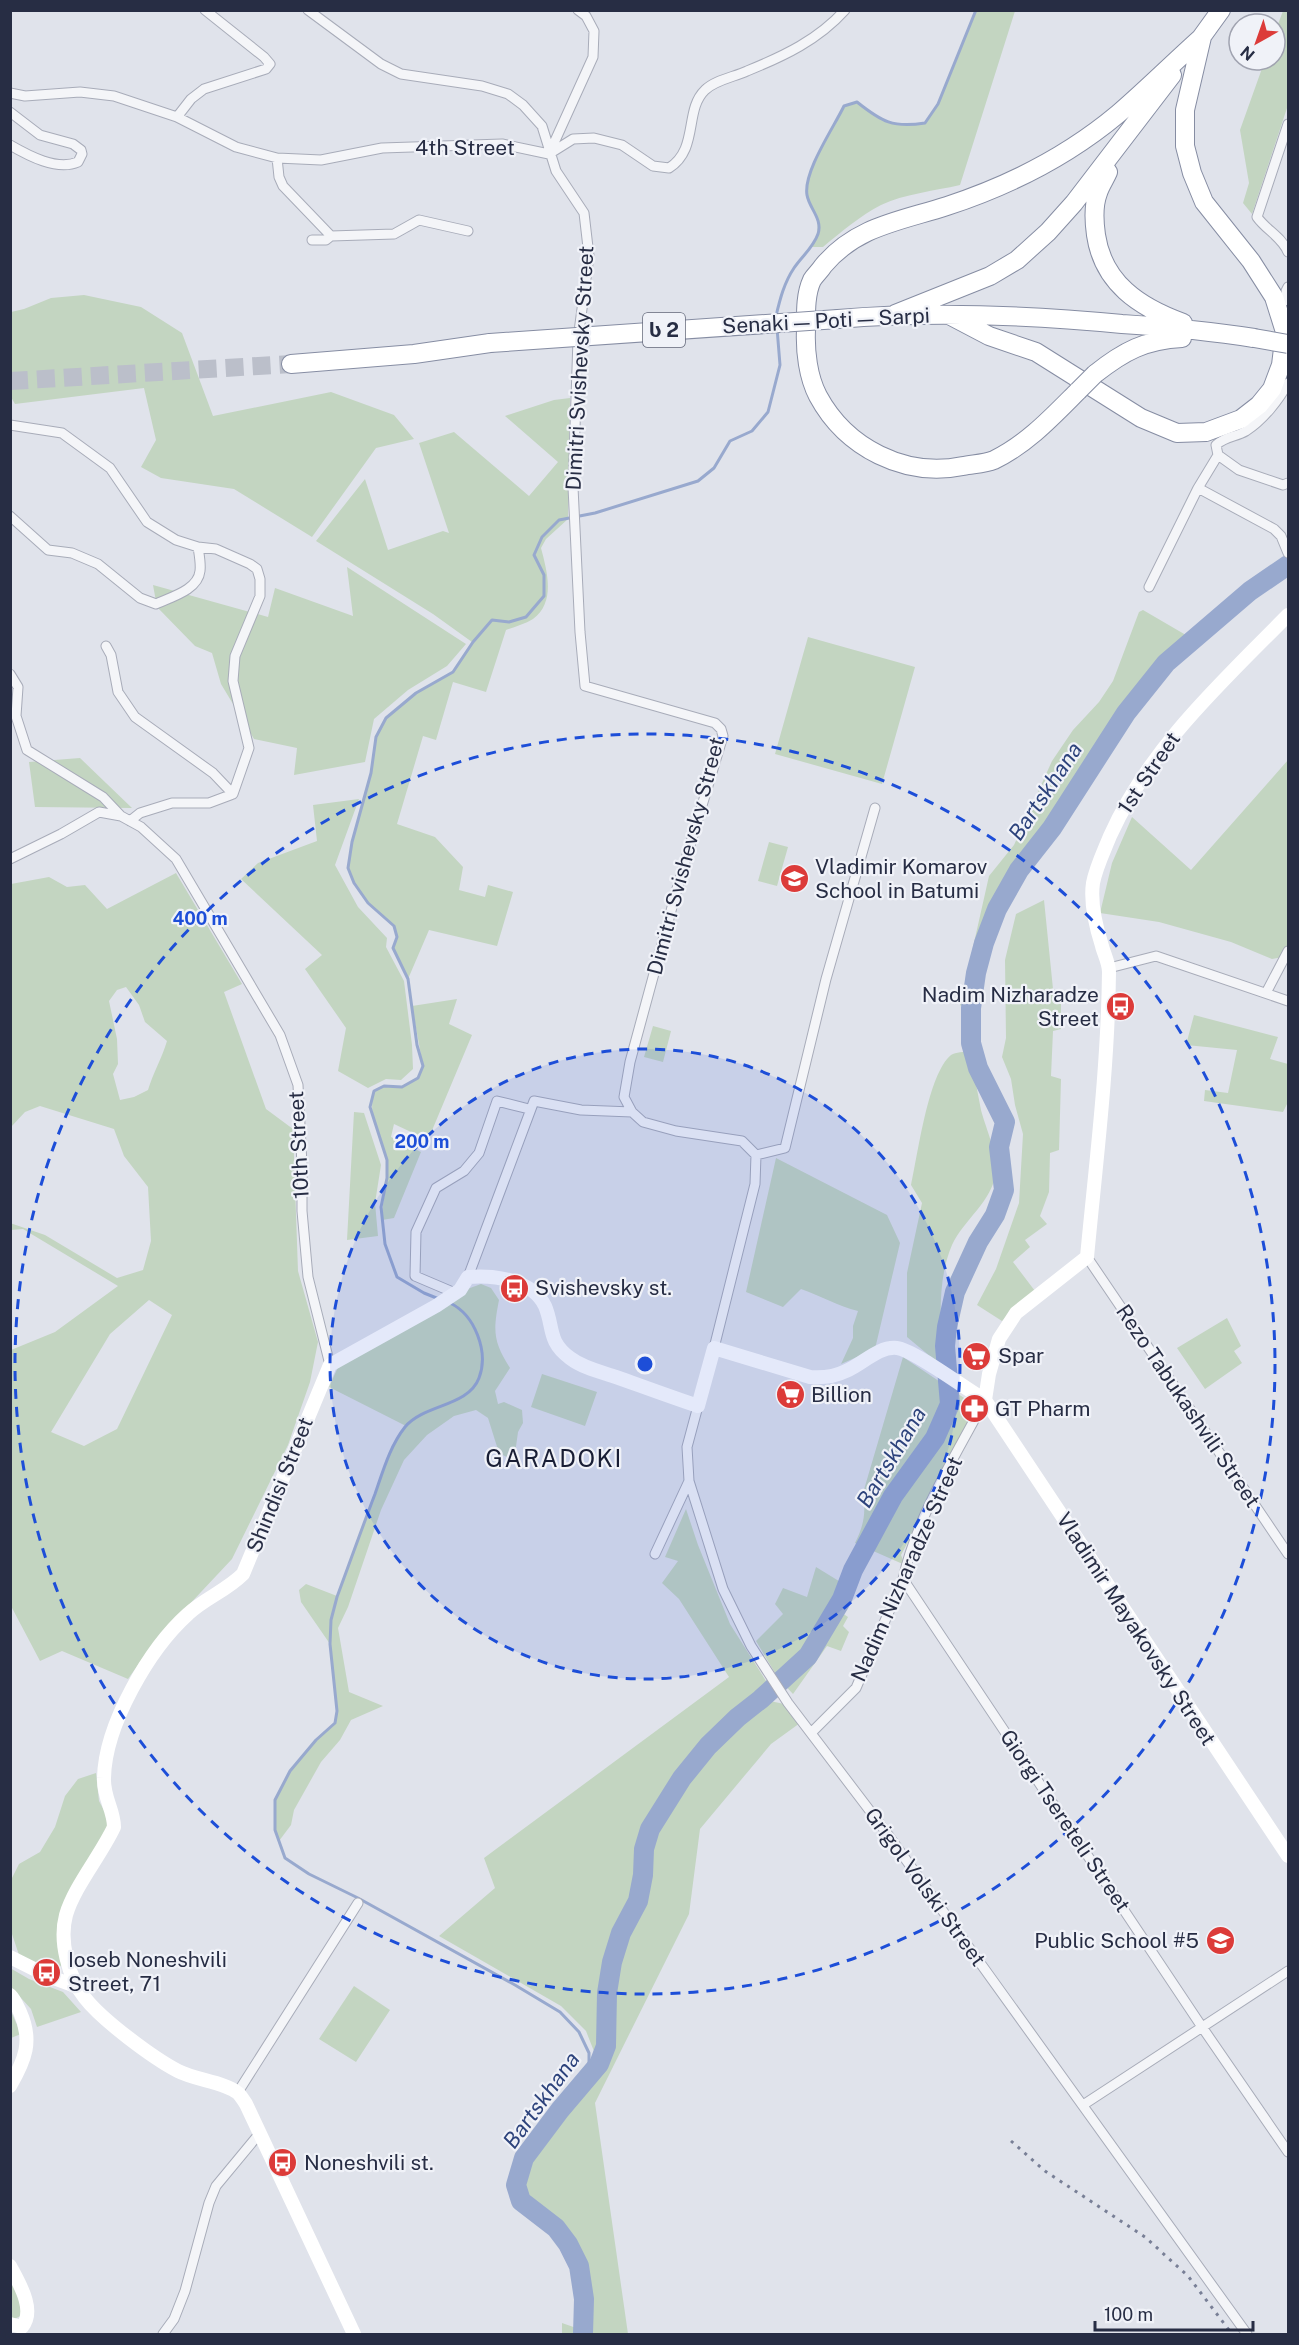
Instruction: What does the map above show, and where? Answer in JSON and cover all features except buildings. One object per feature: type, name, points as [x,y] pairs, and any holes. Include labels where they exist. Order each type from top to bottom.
[{"type":"highway","points":[[895,314],[990,276],[1017,260],[1048,232],[1074,203],[1221,10]]},
{"type":"highway","points":[[949,315],[989,336],[1036,352],[1141,418],[1177,433],[1206,432],[1241,419],[1259,405],[1272,389],[1281,365],[1284,332],[1274,297],[1251,261],[1204,202],[1192,173],[1185,146],[1185,110],[1202,37]]},
{"type":"highway","points":[[1202,37],[1118,114],[1073,147],[1013,179],[973,196],[867,231],[846,242],[812,281],[806,303],[807,359],[817,394],[835,422],[867,448],[898,465],[944,470],[992,460],[1036,433],[1095,374],[1124,353],[1154,340],[1233,335]]},
{"type":"highway","points":[[1125,137],[1097,194],[1093,219],[1098,248],[1106,270],[1131,298],[1165,316],[1207,331]]},
{"type":"highway","name":"Senaki — Poti — Sarpi","points":[[291,364],[414,354],[490,343],[895,314],[1052,317],[1207,331],[1288,344]]},
{"type":"street","points":[[177,117],[191,99],[204,88],[266,69],[270,64],[205,10]]},
{"type":"street","name":"Dimitri Svishevsky Street","points":[[308,10],[381,63],[401,74],[482,86],[507,94],[523,105],[542,126],[556,171],[584,213],[589,256],[578,339],[573,505],[585,686],[715,723],[721,729],[723,736],[678,885],[630,1062],[624,1097],[632,1112]]},
{"type":"street","points":[[549,154],[593,57],[594,31],[586,16],[578,10]]},
{"type":"street","points":[[549,154],[573,139],[594,138],[622,145],[653,166],[669,168],[678,162],[686,149],[698,98],[705,91],[713,84],[770,62],[803,46],[830,27],[845,10]]},
{"type":"street","name":"4th Street","points":[[10,93],[25,96],[80,92],[114,96],[177,117],[236,147],[277,158],[321,160],[382,148],[502,144],[549,154]]},
{"type":"street","points":[[10,112],[40,135],[73,144],[81,150],[82,154],[78,162],[64,166],[48,163],[10,145]]},
{"type":"street","points":[[1288,124],[1257,217],[1265,228],[1284,243],[1288,252]]},
{"type":"street","points":[[277,158],[279,177],[284,186],[331,236]]},
{"type":"street","points":[[312,240],[326,240],[331,236],[394,234],[419,220],[468,231]]},
{"type":"street","points":[[1288,287],[1286,291],[1288,301]]},
{"type":"street","points":[[1149,587],[1198,488],[1218,455],[1216,445],[1225,437],[1246,431],[1281,396],[1288,383]]},
{"type":"street","points":[[10,425],[62,433],[110,468],[147,522],[176,540],[198,547],[216,549],[257,569],[260,579],[260,596],[235,656],[233,681],[249,748],[233,794]]},
{"type":"street","points":[[1218,455],[1239,470],[1287,487]]},
{"type":"street","points":[[1198,488],[1269,525],[1281,536],[1288,549]]},
{"type":"street","points":[[10,516],[48,550],[72,553],[98,564],[140,598],[156,604],[188,590],[196,581],[200,572],[198,547]]},
{"type":"street","name":"1st Street","points":[[1109,968],[1094,910],[1093,883],[1103,852],[1120,814],[1143,775],[1172,736],[1208,694],[1288,615]]},
{"type":"street","points":[[106,646],[111,655],[118,692],[135,717],[213,773],[233,794]]},
{"type":"street","points":[[10,674],[18,687],[16,716],[27,750],[103,797],[121,816]]},
{"type":"street","points":[[130,821],[140,813],[172,803],[209,803],[233,794]]},
{"type":"street","points":[[756,1155],[785,1148],[826,979],[875,808]]},
{"type":"street","name":"10th Street","points":[[10,859],[62,834],[99,812],[121,816],[141,827],[176,859],[280,1035],[297,1085],[302,1165],[302,1211],[308,1277],[330,1365]]},
{"type":"street","points":[[1266,993],[1288,951]]},
{"type":"street","points":[[1087,1257],[1103,1102],[1109,968],[1156,956],[1288,1001]]},
{"type":"street","points":[[452,1295],[415,1276],[416,1232],[436,1188],[464,1171],[479,1153],[498,1101],[529,1109]]},
{"type":"street","points":[[330,1365],[436,1306],[460,1290],[468,1277],[529,1109],[534,1101],[581,1110],[632,1112],[643,1122],[662,1128],[742,1141],[756,1155],[758,1163],[755,1184],[699,1406],[588,1367],[570,1358],[557,1345],[550,1330],[544,1305],[528,1288],[498,1276],[468,1277]]},
{"type":"street","name":"Nadim Nizharadze Street","points":[[812,1732],[856,1688],[903,1579],[906,1565],[930,1506],[985,1400],[989,1374],[999,1339],[1016,1313],[1087,1257]]},
{"type":"street","name":"Rezo Tabukashvili Street","points":[[1087,1257],[1288,1554]]},
{"type":"street","points":[[714,1348],[810,1377],[830,1377],[848,1371],[881,1350],[897,1348],[929,1364],[985,1400]]},
{"type":"street","name":"Shindisi Street","points":[[78,1987],[64,1944],[63,1927],[67,1912],[114,1827],[114,1817],[106,1801],[104,1778],[110,1737],[116,1720],[125,1700],[159,1649],[187,1614],[230,1586],[243,1574],[330,1365]]},
{"type":"street","name":"Vladimir Mayakovsky Street","points":[[985,1400],[1288,1857]]},
{"type":"street","name":"Grigol Volski Street","points":[[699,1406],[687,1447],[689,1481],[723,1589],[751,1646],[788,1703],[812,1732],[1247,2334]]},
{"type":"street","points":[[656,1554],[689,1481]]},
{"type":"street","name":"Giorgi Tsereteli Street","points":[[903,1579],[1288,2152]]},
{"type":"street","points":[[238,2092],[358,1903]]},
{"type":"street","points":[[10,1958],[78,1987],[96,2009],[150,2053],[187,2075],[238,2092],[246,2104],[354,2334]]},
{"type":"street","points":[[1083,2105],[1288,1971]]},
{"type":"street","points":[[10,1995],[24,2020],[28,2044],[21,2068],[10,2086]]},
{"type":"street","points":[[163,2334],[174,2319],[185,2291],[209,2203],[216,2186],[259,2134]]},
{"type":"street","points":[[10,2266],[28,2306],[28,2320],[20,2328]]},
{"type":"green space","points":[[976,11],[1015,11],[960,185],[890,201],[858,219],[823,247],[812,247],[817,232],[817,222],[807,197],[807,185],[814,162],[844,106],[857,102],[873,115],[896,124],[925,123],[938,104]]},
{"type":"green space","points":[[1288,11],[1288,105],[1252,214],[1243,203],[1249,183],[1240,130],[1261,72],[1287,72],[1287,12],[1283,12]]},
{"type":"green space","points":[[84,295],[141,307],[182,333],[213,416],[331,392],[394,415],[414,439],[376,448],[312,537],[234,489],[161,478],[141,467],[156,440],[144,388],[15,404],[11,397],[11,312],[51,298]]},
{"type":"green space","points":[[570,398],[568,519],[546,539],[541,548],[548,586],[545,604],[533,619],[506,630],[486,692],[453,682],[436,740],[423,736],[397,824],[435,837],[463,867],[459,890],[485,897],[488,885],[513,892],[497,946],[429,930],[408,979],[393,948],[397,937],[394,926],[368,903],[354,883],[348,868],[352,842],[371,773],[376,737],[386,718],[416,693],[453,672],[472,642],[433,614],[316,541],[365,479],[388,550],[443,531],[449,533],[419,443],[454,432],[529,496],[558,462],[505,416],[554,400]]},
{"type":"green space","points":[[347,567],[466,644],[447,666],[408,690],[374,719],[365,762],[294,775],[297,748],[254,739],[221,684],[212,653],[195,646],[157,607],[153,585],[268,617],[275,588],[353,616]]},
{"type":"green space","points":[[1143,610],[1191,638],[1167,657],[1122,710],[1080,768],[992,906],[967,1010],[960,1005],[989,876],[1014,845],[1052,761],[1073,730],[1099,702],[1113,681],[1139,612]]},
{"type":"green space","points":[[808,637],[915,667],[882,784],[775,754]]},
{"type":"green space","points":[[80,758],[132,808],[35,807],[29,762]]},
{"type":"green space","points":[[1288,760],[1288,956],[1272,959],[1231,942],[1159,922],[1100,913],[1112,863],[1132,817],[1191,870]]},
{"type":"green space","points":[[359,799],[335,865],[358,907],[387,938],[386,947],[404,981],[413,1069],[401,1080],[386,1079],[368,1088],[338,1071],[346,1028],[305,969],[322,955],[241,879],[258,863],[317,841],[313,805]]},
{"type":"green space","points":[[769,842],[788,847],[777,886],[758,881]]},
{"type":"green space","points":[[176,873],[242,984],[224,992],[266,1109],[293,1129],[298,1271],[318,1342],[310,1382],[288,1445],[232,1559],[155,1641],[128,1679],[62,1651],[40,1661],[11,1606],[11,1350],[55,1332],[118,1286],[23,1229],[11,1230],[10,1223],[45,1235],[117,1278],[143,1270],[151,1241],[148,1187],[124,1156],[114,1129],[40,1106],[25,1112],[11,1127],[11,884],[49,877],[67,887],[85,885],[107,909]],"holes":[[[126,987],[139,1005],[145,1022],[167,1041],[148,1090],[134,1097],[120,1100],[113,1074],[118,1064],[117,1039],[109,1001],[117,990]],[[149,1300],[172,1315],[117,1429],[84,1446],[51,1432],[110,1334]]]},
{"type":"green space","points":[[1044,900],[1053,989],[1061,992],[1061,1029],[1053,1031],[1051,1076],[1061,1079],[1059,1150],[1050,1153],[1049,1192],[1040,1216],[1047,1224],[1025,1240],[1030,1247],[1013,1262],[1035,1291],[1002,1321],[977,1305],[996,1269],[1019,1203],[1023,1134],[1011,1079],[1002,1057],[1006,1038],[1005,960],[1016,914]]},
{"type":"green space","points":[[457,999],[449,1024],[472,1035],[428,1140],[394,1124],[391,1137],[421,1152],[394,1218],[382,1220],[388,1167],[373,1119],[374,1091],[384,1086],[402,1087],[418,1078],[423,1066],[412,1006]]},
{"type":"green space","points":[[1194,1015],[1278,1037],[1270,1059],[1288,1064],[1288,1102],[1283,1112],[1204,1101],[1205,1090],[1228,1093],[1237,1050],[1186,1045]]},
{"type":"green space","points":[[653,1026],[671,1031],[663,1062],[644,1057]]},
{"type":"green space","points":[[969,1051],[981,1110],[995,1157],[996,1172],[984,1201],[957,1235],[947,1259],[941,1305],[943,1367],[907,1337],[907,1273],[922,1203],[911,1185],[925,1116],[936,1079],[951,1055]]},
{"type":"green space","points":[[354,1112],[364,1113],[381,1165],[375,1203],[378,1236],[347,1240]]},
{"type":"green space","points":[[776,1158],[887,1215],[900,1243],[875,1349],[841,1364],[853,1338],[853,1326],[858,1311],[801,1289],[783,1307],[746,1292]]},
{"type":"green space","points":[[481,1284],[491,1288],[499,1300],[495,1328],[497,1343],[510,1368],[495,1391],[498,1404],[504,1402],[522,1410],[523,1423],[518,1432],[514,1461],[499,1453],[488,1418],[476,1410],[454,1416],[427,1435],[404,1460],[381,1510],[348,1607],[338,1628],[349,1692],[383,1706],[351,1720],[340,1740],[321,1762],[294,1810],[291,1825],[279,1841],[275,1830],[275,1800],[290,1771],[335,1723],[337,1711],[330,1644],[301,1602],[299,1590],[306,1584],[337,1596],[391,1449],[406,1426],[329,1387],[339,1365],[462,1291]]},
{"type":"green space","points":[[1227,1318],[1241,1346],[1234,1351],[1242,1363],[1205,1389],[1177,1348]]},
{"type":"green space","points":[[903,1357],[979,1408],[901,1555],[905,1565],[855,1543],[864,1519],[863,1493]]},
{"type":"green space","points":[[542,1374],[597,1392],[585,1426],[531,1407]]},
{"type":"green space","points":[[686,1509],[730,1624],[766,1681],[761,1699],[784,1704],[800,1723],[771,1744],[700,1829],[689,1914],[595,2103],[628,2334],[562,2334],[562,2323],[582,2330],[584,2299],[579,2266],[568,2244],[556,2228],[521,2201],[516,2185],[524,2158],[599,2064],[586,2031],[561,2006],[439,1936],[495,1888],[484,1858],[729,1677],[679,1599],[662,1583],[678,1561],[665,1557]]},
{"type":"green space","points":[[816,1567],[847,1586],[836,1609],[848,1617],[843,1626],[849,1632],[841,1651],[827,1646],[793,1694],[778,1678],[756,1641],[783,1614],[775,1604],[783,1588],[807,1597]]},
{"type":"green space","points":[[96,1773],[99,1801],[109,1820],[109,1826],[70,1897],[62,1964],[57,1971],[47,1971],[20,1958],[11,1931],[10,1882],[19,1864],[40,1852],[55,1827],[65,1796],[78,1779]]},
{"type":"green space","points":[[10,1968],[29,1979],[63,1992],[81,2012],[37,2027],[31,2009],[11,1987]]},
{"type":"green space","points":[[354,1986],[390,2010],[356,2062],[319,2039]]},
{"type":"green space","points":[[10,2009],[21,2034],[11,2038],[10,2038]]},
{"type":"green space","points":[[10,2277],[21,2301],[21,2316],[14,2319],[11,2317]]},
{"type":"waterway","points":[[776,316],[788,279],[818,234],[819,223],[808,200],[807,185],[814,162],[844,106],[857,102],[881,119],[896,124],[925,123],[938,104],[976,10]]},
{"type":"waterway","points":[[439,1299],[397,1277],[385,1244],[381,1207],[387,1178],[387,1160],[370,1107],[374,1091],[384,1086],[402,1087],[418,1078],[423,1066],[417,1045],[408,979],[393,948],[397,937],[394,926],[368,903],[354,883],[348,868],[352,842],[371,773],[376,737],[386,718],[416,693],[453,672],[473,642],[492,620],[509,622],[526,617],[544,596],[544,575],[534,555],[542,537],[559,520],[595,513],[698,481],[714,468],[730,441],[752,431],[768,412],[780,365],[777,328]]},
{"type":"waterway","name":"Bartskhana","points":[[583,2334],[584,2299],[579,2266],[568,2244],[556,2228],[521,2201],[516,2185],[524,2158],[599,2064],[606,2046],[607,1993],[612,1962],[621,1933],[638,1901],[643,1875],[644,1849],[650,1829],[682,1778],[708,1746],[808,1656],[842,1599],[853,1570],[893,1496],[935,1438],[950,1404],[945,1346],[955,1292],[978,1242],[995,1215],[1004,1190],[999,1147],[1005,1122],[978,1068],[971,1043],[971,1008],[976,973],[997,909],[1019,870],[1052,828],[1126,713],[1166,663],[1250,591],[1288,565]]},
{"type":"waterway","points":[[450,1303],[466,1316],[478,1335],[482,1357],[479,1378],[465,1395],[413,1419],[400,1434],[391,1450],[337,1597],[331,1620],[330,1644],[337,1711],[335,1723],[316,1740],[290,1771],[275,1800],[275,1830],[285,1858],[309,1874],[358,1898],[560,2012],[579,2032],[589,2053],[589,2070],[580,2084]]},
{"type":"tunnel","points":[[10,381],[291,364]]},
{"type":"railway","points":[[1011,2141],[1045,2171],[1145,2237],[1188,2276],[1232,2334]]},
{"type":"place","name":"Vladimir Komarov School in Batumi","points":[[794,879]]},
{"type":"place","name":"Nadim Nizharadze Street","points":[[1120,1007]]},
{"type":"place","name":"Svishevsky st.","points":[[514,1288]]},
{"type":"place","name":"Spar","points":[[977,1356]]},
{"type":"place","name":"Billion","points":[[790,1395]]},
{"type":"place","name":"GT Pharm","points":[[974,1409]]},
{"type":"place","name":"Public School #5","points":[[1220,1941]]},
{"type":"place","name":"Ioseb Noneshvili Street, 71","points":[[47,1972]]},
{"type":"place","name":"Noneshvili st.","points":[[283,2163]]},
{"type":"district","name":"GARADOKI","points":[[554,1459]]}]
